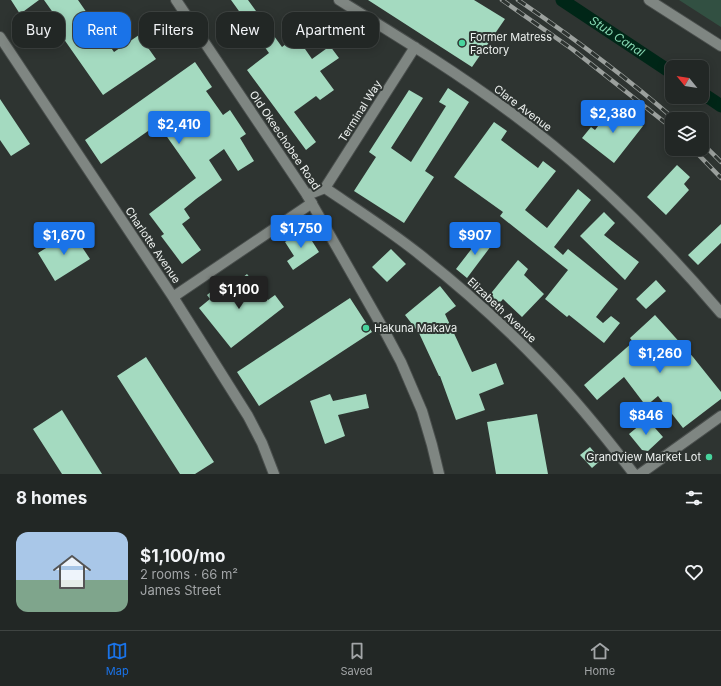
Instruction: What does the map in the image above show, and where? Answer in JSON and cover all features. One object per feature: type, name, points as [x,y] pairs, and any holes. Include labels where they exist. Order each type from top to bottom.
[{"type":"street","name":"Old Okeechobee Road","points":[[176,0],[310,199],[401,362],[422,411],[439,474]]},
{"type":"street","name":"Clare Avenue","points":[[340,0],[471,84],[550,143],[607,193],[650,235],[692,279],[721,313]]},
{"type":"street","points":[[649,0],[721,46]]},
{"type":"street","name":"Charlotte Avenue","points":[[0,37],[173,297],[248,416],[262,443],[274,474]]},
{"type":"street","name":"Terminal Way","points":[[324,188],[415,47]]},
{"type":"street","points":[[173,297],[324,188]]},
{"type":"street","name":"Elizabeth Avenue","points":[[324,188],[418,253],[461,288],[503,326],[543,366],[582,409],[634,474]]},
{"type":"street","points":[[640,474],[721,416]]},
{"type":"green space","points":[[679,0],[721,0],[721,27]]},
{"type":"building","points":[[11,0],[39,0],[23,12],[19,12]]},
{"type":"building","points":[[44,0],[78,0],[86,12],[73,12],[73,48],[111,48],[114,52],[120,48],[131,48],[131,40],[139,35],[139,48],[148,48],[156,59],[103,95],[65,41],[65,12],[53,12]]},
{"type":"building","points":[[231,0],[248,0],[257,12],[240,12]]},
{"type":"building","name":"Former Matress Factory","points":[[368,0],[474,0],[505,19],[472,67]]},
{"type":"building","points":[[274,36],[282,48],[304,48],[312,59],[327,48],[332,48],[339,58],[320,71],[334,90],[320,100],[316,96],[294,112],[316,142],[306,150],[247,70],[269,53],[265,48],[274,48]]},
{"type":"building","points":[[195,62],[212,87],[206,91],[223,115],[230,110],[246,134],[240,138],[254,161],[238,171],[224,149],[209,160],[222,180],[184,209],[190,218],[182,224],[201,250],[182,264],[161,236],[164,234],[149,214],[196,178],[158,124],[101,164],[85,140]]},
{"type":"building","points":[[448,88],[469,102],[425,171],[434,177],[404,223],[354,191],[376,157],[369,152],[409,90],[423,98],[391,148],[411,162],[446,106],[439,102]]},
{"type":"building","points":[[0,99],[30,144],[11,156],[0,140]]},
{"type":"building","points":[[615,104],[643,126],[614,163],[582,138],[591,127],[595,130]]},
{"type":"building","points":[[494,122],[507,131],[501,140],[538,168],[543,161],[556,171],[525,210],[547,228],[578,189],[591,200],[554,247],[563,255],[568,249],[618,289],[596,317],[603,323],[611,316],[620,323],[604,343],[569,315],[567,317],[545,299],[568,270],[500,216],[503,212],[454,177]]},
{"type":"building","points":[[677,165],[690,177],[684,184],[689,190],[666,215],[647,197]]},
{"type":"building","points":[[604,212],[615,223],[604,235],[639,262],[625,280],[580,236]]},
{"type":"building","points":[[721,224],[721,243],[698,265],[688,255]]},
{"type":"building","points":[[305,230],[319,252],[293,270],[287,261],[294,256],[285,242]]},
{"type":"building","points":[[72,232],[90,259],[55,281],[38,253]]},
{"type":"building","points":[[483,234],[494,242],[467,278],[456,269]]},
{"type":"building","points":[[391,249],[406,264],[387,282],[372,267]]},
{"type":"building","points":[[518,260],[528,269],[524,275],[544,294],[522,317],[503,299],[498,305],[488,297]]},
{"type":"building","points":[[247,274],[268,300],[275,295],[284,307],[231,348],[199,308],[210,299],[207,295],[218,286],[223,293]]},
{"type":"building","points":[[656,280],[666,291],[646,309],[636,299]]},
{"type":"building","points":[[440,286],[456,306],[445,314],[472,372],[496,363],[504,384],[479,394],[485,410],[456,420],[440,376],[419,333],[405,315]]},
{"type":"building","points":[[350,298],[372,332],[259,406],[237,372]]},
{"type":"building","points":[[655,315],[693,357],[721,392],[721,399],[683,428],[658,396],[646,406],[624,377],[597,400],[584,385],[633,342],[630,338]]},
{"type":"building","points":[[146,357],[214,462],[195,474],[180,474],[117,376]]},
{"type":"building","points":[[330,394],[333,401],[366,394],[369,408],[338,415],[345,436],[325,444],[310,401]]},
{"type":"building","points":[[62,410],[102,474],[62,474],[33,429]]},
{"type":"building","points":[[537,414],[548,474],[496,474],[487,422]]},
{"type":"building","points":[[647,419],[663,437],[648,451],[642,450],[629,434]]},
{"type":"building","points":[[590,447],[601,460],[592,468],[580,455]]},
{"type":"waterway","name":"Stub Canal","points":[[562,0],[665,68]]},
{"type":"waterway","name":"Stub Canal","points":[[709,98],[721,106]]},
{"type":"railway","points":[[502,0],[572,49],[665,122]]},
{"type":"railway","points":[[518,0],[598,57],[637,87],[666,112]]},
{"type":"railway","points":[[709,150],[721,162]]},
{"type":"railway","points":[[700,156],[721,178]]},
{"type":"place","name":"Former Matress Factory","points":[[462,43]]},
{"type":"place","name":"Hakuna Makava","points":[[366,328]]},
{"type":"place","name":"Grandview Market Lot","points":[[709,457]]}]
